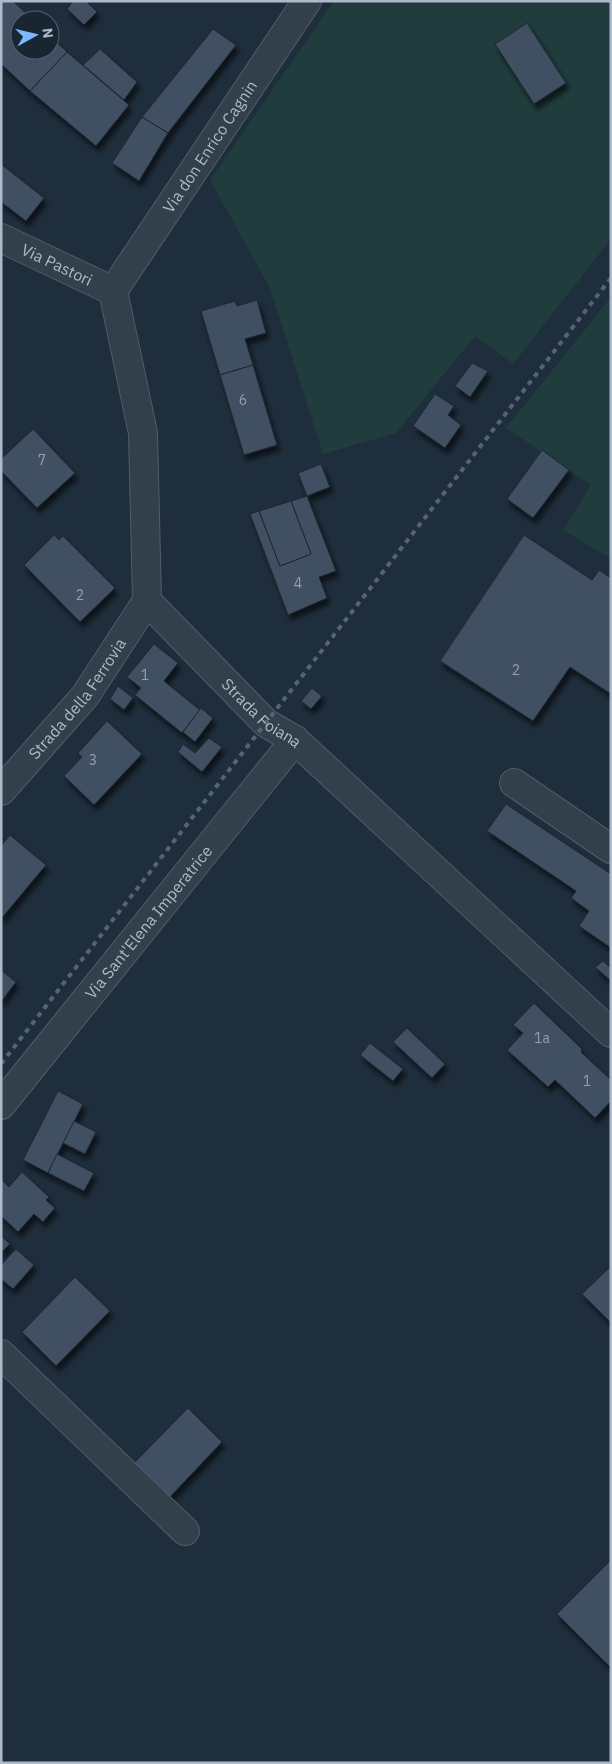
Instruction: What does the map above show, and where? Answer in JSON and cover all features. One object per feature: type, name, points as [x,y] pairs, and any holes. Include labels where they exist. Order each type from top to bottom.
[{"type":"street","name":"Via don Enrico Cagnin","points":[[113,291],[307,1]]},
{"type":"street","name":"Via Pastori","points":[[1,238],[113,291]]},
{"type":"street","points":[[113,291],[143,433],[147,601]]},
{"type":"street","name":"Strada Foiana","points":[[147,601],[266,723],[295,740],[611,1033]]},
{"type":"street","name":"Strada della Ferrovia","points":[[1,791],[85,696],[147,601]]},
{"type":"street","name":"Via Sant'Elena Imperatrice","points":[[1,1105],[295,740]]},
{"type":"street","points":[[514,783],[611,849]]},
{"type":"street","points":[[1,1354],[185,1531]]},
{"type":"green space","points":[[334,1],[611,1],[611,239],[513,364],[475,336],[396,433],[323,454],[270,288],[210,180]]},
{"type":"green space","points":[[611,297],[611,559],[563,530],[591,485],[506,428]]},
{"type":"building","points":[[1,1],[13,1],[22,10],[10,10],[10,60],[59,60],[30,91],[1,64]]},
{"type":"building","points":[[73,1],[86,1],[97,12],[84,25],[67,9]]},
{"type":"building","points":[[527,23],[566,83],[534,104],[495,44]]},
{"type":"building","points":[[213,29],[236,45],[168,133],[142,117]]},
{"type":"building","points":[[60,45],[67,52],[60,59]]},
{"type":"building","points":[[100,49],[137,82],[124,100],[83,65]]},
{"type":"building","points":[[67,52],[129,105],[96,146],[30,91]]},
{"type":"building","points":[[142,117],[168,133],[139,181],[112,163]]},
{"type":"building","points":[[1,164],[44,198],[26,221],[1,202]]},
{"type":"building","points":[[257,300],[266,333],[245,339],[253,365],[220,375],[201,311],[235,301],[237,306]]},
{"type":"building","points":[[472,363],[488,371],[470,397],[455,386]]},
{"type":"building","points":[[253,365],[277,445],[244,455],[220,375]]},
{"type":"building","points":[[435,394],[454,406],[448,415],[461,425],[445,448],[413,426]]},
{"type":"building","points":[[33,429],[75,473],[37,508],[1,471],[1,459]]},
{"type":"building","points":[[542,450],[569,470],[533,518],[507,499]]},
{"type":"building","points":[[321,464],[330,487],[307,496],[298,473]]},
{"type":"building","points":[[307,496],[336,571],[319,577],[327,598],[288,615],[250,514],[259,511],[280,566],[311,554],[291,501]]},
{"type":"building","points":[[291,501],[311,554],[280,566],[259,511]]},
{"type":"building","points":[[54,535],[59,540],[63,536],[115,588],[80,622],[24,565]]},
{"type":"building","points":[[524,535],[592,580],[599,570],[611,578],[611,694],[570,667],[533,721],[440,661]]},
{"type":"building","points":[[154,644],[178,663],[164,681],[200,710],[182,733],[135,695],[141,688],[127,677]]},
{"type":"building","points":[[118,686],[133,698],[124,710],[110,699]]},
{"type":"building","points":[[312,688],[322,696],[311,709],[301,701]]},
{"type":"building","points":[[201,708],[213,718],[195,742],[183,732]]},
{"type":"building","points":[[107,721],[142,754],[94,805],[64,776],[82,757],[78,753]]},
{"type":"building","points":[[209,738],[222,747],[202,772],[178,752],[183,744],[195,753]]},
{"type":"building","points":[[506,804],[611,874],[611,948],[579,926],[589,911],[571,898],[576,891],[487,831]]},
{"type":"building","points":[[10,835],[46,865],[1,919],[1,846]]},
{"type":"building","points":[[603,961],[611,968],[611,981],[595,967]]},
{"type":"building","points":[[1,970],[16,982],[1,1002]]},
{"type":"building","points":[[534,1003],[611,1080],[611,1101],[595,1118],[555,1080],[548,1087],[507,1050],[523,1033],[513,1025]]},
{"type":"building","points":[[407,1028],[445,1064],[432,1078],[393,1042]]},
{"type":"building","points":[[370,1043],[403,1069],[393,1081],[360,1055]]},
{"type":"building","points":[[58,1091],[83,1104],[48,1173],[23,1160]]},
{"type":"building","points":[[74,1121],[96,1132],[85,1154],[63,1143]]},
{"type":"building","points":[[57,1154],[94,1173],[84,1191],[48,1173]]},
{"type":"building","points":[[22,1172],[49,1197],[46,1200],[55,1208],[43,1222],[34,1214],[18,1232],[1,1216],[1,1179],[9,1187]]},
{"type":"building","points":[[1,1236],[10,1244],[1,1253]]},
{"type":"building","points":[[16,1249],[34,1265],[13,1289],[1,1279],[1,1265]]},
{"type":"building","points":[[611,1266],[611,1323],[582,1294]]},
{"type":"building","points":[[75,1277],[110,1311],[56,1366],[22,1332]]},
{"type":"building","points":[[188,1408],[222,1442],[169,1498],[134,1463]]},
{"type":"building","points":[[611,1560],[611,1668],[557,1614]]},
{"type":"railway","points":[[1,1064],[611,278]]}]
